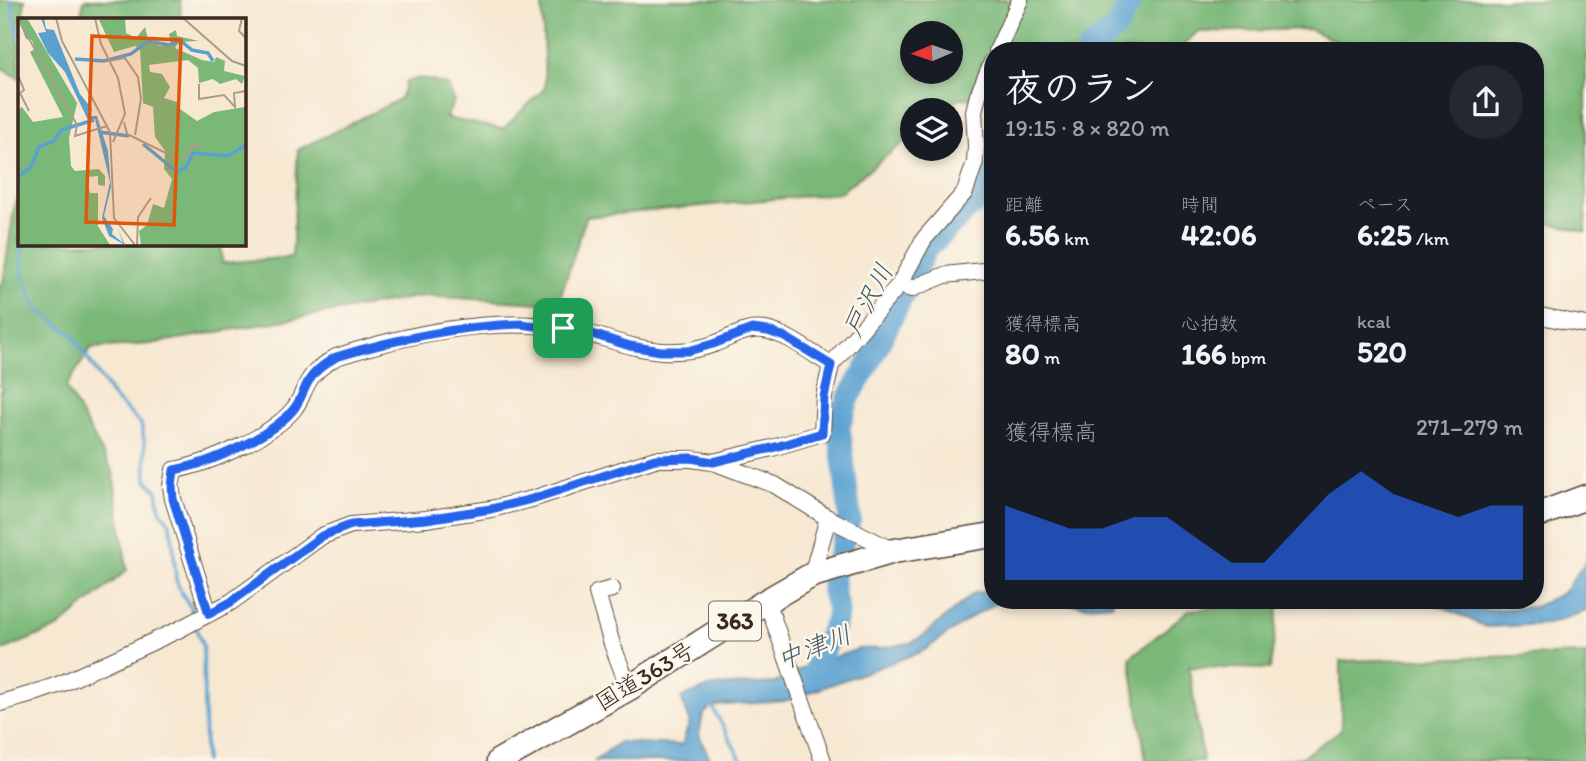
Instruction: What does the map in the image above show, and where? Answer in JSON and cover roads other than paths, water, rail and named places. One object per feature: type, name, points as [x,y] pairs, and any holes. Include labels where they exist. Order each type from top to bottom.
[{"type":"highway","points":[[1544,513],[1586,497]]},
{"type":"highway","name":"国道363号","points":[[499,761],[769,609],[812,575],[894,551],[984,536]]},
{"type":"street","points":[[1001,42],[1020,0]]},
{"type":"street","points":[[713,462],[822,433],[824,397],[831,365],[899,285],[924,239],[955,206],[968,185],[975,162],[974,111],[984,81]]},
{"type":"street","points":[[899,285],[911,289],[945,275],[984,271]]},
{"type":"street","points":[[1544,317],[1586,325]]},
{"type":"street","points":[[209,614],[173,499],[174,470],[220,457],[280,423],[294,409],[309,379],[320,367],[336,357],[449,330],[521,324],[589,333],[630,346],[661,351],[688,351],[752,329],[768,331],[785,337],[831,365]]},
{"type":"street","points":[[0,703],[63,682],[209,614],[231,602],[322,536],[351,525],[426,519],[491,509],[532,499],[655,459],[691,458],[713,462],[775,485],[828,518],[894,551]]},
{"type":"street","points":[[812,575],[828,518]]},
{"type":"street","points":[[612,589],[597,593],[629,688]]},
{"type":"street","points":[[769,609],[821,753]]},
{"type":"water","points":[[1586,561],[1586,611],[1548,624],[1486,627],[1447,609],[1544,609],[1544,602],[1563,593]]},
{"type":"water","points":[[984,592],[986,609],[923,651],[786,701],[710,708],[703,715],[699,735],[711,761],[595,761],[619,742],[682,745],[690,721],[681,698],[712,686],[775,683],[807,666],[859,649],[910,643],[922,637],[974,593]]},
{"type":"waterway","points":[[12,0],[18,32]]},
{"type":"waterway","name":"戸沢川","points":[[1099,42],[1117,27],[1131,0]]},
{"type":"waterway","name":"戸沢川","points":[[816,674],[816,666],[836,621],[838,609],[833,592],[833,575],[850,518],[839,426],[849,397],[926,249],[984,193]]},
{"type":"waterway","points":[[22,245],[22,271],[33,300],[39,309],[73,336],[113,397],[141,424],[146,479],[157,491],[160,510],[170,524],[176,580],[191,608],[192,617]]},
{"type":"waterway","points":[[196,628],[203,647],[205,761]]},
{"type":"waterway","points":[[711,705],[742,761]]},
{"type":"water label","name":"中津川","points":[[814,647]]}]
